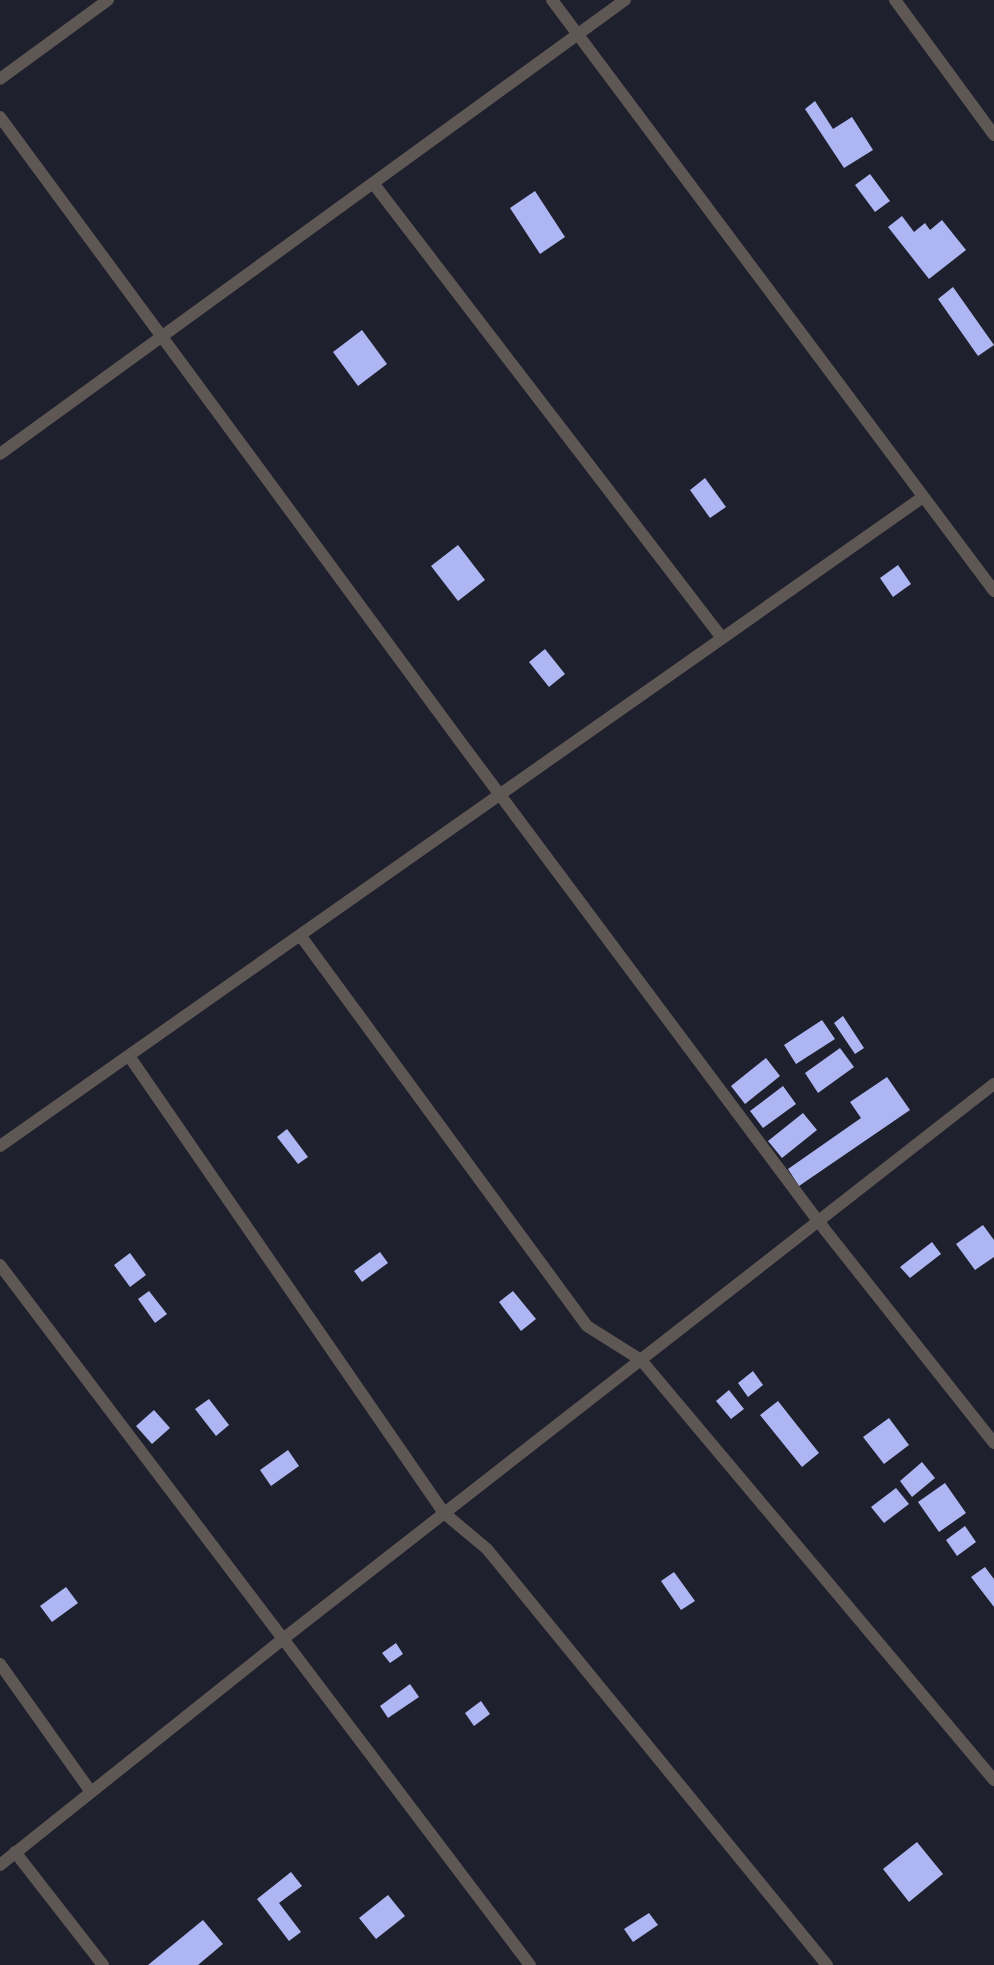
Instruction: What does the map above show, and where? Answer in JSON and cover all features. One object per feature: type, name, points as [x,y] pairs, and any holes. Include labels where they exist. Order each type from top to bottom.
[{"type":"street","points":[[0,79],[108,0]]},
{"type":"street","points":[[552,0],[994,592]]},
{"type":"street","points":[[0,454],[625,0]]},
{"type":"street","points":[[895,0],[994,135]]},
{"type":"street","points":[[0,117],[500,795],[818,1221],[994,1443]]},
{"type":"street","points":[[373,183],[722,638]]},
{"type":"street","points":[[0,1146],[924,497]]},
{"type":"street","points":[[300,935],[586,1326],[641,1360],[994,1780]]},
{"type":"street","points":[[129,1056],[444,1513],[488,1550],[827,1965]]},
{"type":"street","points":[[0,1865],[283,1639],[994,1084]]},
{"type":"street","points":[[0,1265],[530,1965]]},
{"type":"street","points":[[0,1664],[91,1792]]},
{"type":"street","points":[[15,1852],[103,1965]]},
{"type":"building","points":[[815,101],[833,129],[852,117],[873,150],[844,168],[805,109]]},
{"type":"building","points":[[870,174],[890,201],[875,212],[855,185]]},
{"type":"building","points":[[535,191],[565,237],[540,254],[510,208]]},
{"type":"building","points":[[902,216],[914,232],[925,223],[930,230],[942,220],[966,250],[929,279],[888,227]]},
{"type":"building","points":[[953,287],[994,345],[978,356],[938,299]]},
{"type":"building","points":[[362,330],[387,364],[358,386],[333,352]]},
{"type":"building","points":[[705,478],[726,507],[710,518],[690,490]]},
{"type":"building","points":[[458,545],[485,580],[458,601],[431,566]]},
{"type":"building","points":[[898,565],[911,584],[893,597],[880,578]]},
{"type":"building","points":[[545,649],[565,674],[549,687],[529,662]]},
{"type":"building","points":[[843,1016],[864,1048],[855,1054],[834,1023]]},
{"type":"building","points":[[822,1020],[835,1039],[796,1064],[784,1045]]},
{"type":"building","points":[[840,1048],[854,1067],[818,1093],[805,1073]]},
{"type":"building","points":[[766,1058],[780,1076],[745,1104],[731,1086]]},
{"type":"building","points":[[887,1077],[910,1110],[799,1186],[788,1169],[861,1118],[850,1102]]},
{"type":"building","points":[[783,1086],[796,1104],[763,1128],[750,1111]]},
{"type":"building","points":[[803,1113],[817,1130],[782,1158],[768,1141]]},
{"type":"building","points":[[287,1129],[308,1157],[298,1164],[277,1137]]},
{"type":"building","points":[[983,1225],[994,1240],[994,1257],[975,1270],[956,1244]]},
{"type":"building","points":[[932,1242],[941,1254],[910,1278],[900,1267]]},
{"type":"building","points":[[380,1252],[388,1263],[362,1282],[354,1271]]},
{"type":"building","points":[[130,1253],[146,1275],[130,1287],[114,1265]]},
{"type":"building","points":[[149,1291],[167,1314],[155,1323],[138,1299]]},
{"type":"building","points":[[513,1291],[536,1319],[521,1331],[499,1302]]},
{"type":"building","points":[[753,1371],[763,1385],[748,1397],[738,1383]]},
{"type":"building","points":[[729,1390],[744,1409],[731,1419],[716,1401]]},
{"type":"building","points":[[209,1399],[229,1425],[216,1436],[195,1409]]},
{"type":"building","points":[[778,1401],[819,1453],[802,1467],[760,1415]]},
{"type":"building","points":[[154,1410],[170,1428],[152,1444],[136,1426]]},
{"type":"building","points":[[889,1418],[909,1445],[884,1464],[863,1437]]},
{"type":"building","points":[[288,1450],[299,1466],[271,1486],[260,1470]]},
{"type":"building","points":[[922,1462],[935,1478],[912,1497],[900,1481]]},
{"type":"building","points":[[945,1483],[966,1513],[939,1532],[918,1502]]},
{"type":"building","points":[[896,1488],[909,1504],[884,1523],[871,1507]]},
{"type":"building","points":[[965,1526],[976,1542],[957,1556],[946,1540]]},
{"type":"building","points":[[985,1567],[994,1579],[994,1607],[971,1577]]},
{"type":"building","points":[[674,1572],[695,1601],[681,1610],[661,1581]]},
{"type":"building","points":[[66,1587],[78,1603],[52,1622],[40,1606]]},
{"type":"building","points":[[396,1643],[403,1654],[390,1663],[382,1653]]},
{"type":"building","points":[[410,1684],[419,1697],[388,1718],[380,1706]]},
{"type":"building","points":[[481,1701],[490,1714],[474,1726],[465,1713]]},
{"type":"building","points":[[917,1842],[943,1874],[909,1902],[883,1869]]},
{"type":"building","points":[[291,1872],[302,1886],[279,1903],[301,1932],[289,1941],[257,1899]]},
{"type":"building","points":[[388,1895],[405,1916],[376,1939],[359,1918]]},
{"type":"building","points":[[649,1913],[658,1925],[633,1942],[624,1929]]},
{"type":"building","points":[[203,1920],[223,1944],[198,1965],[148,1965]]}]
